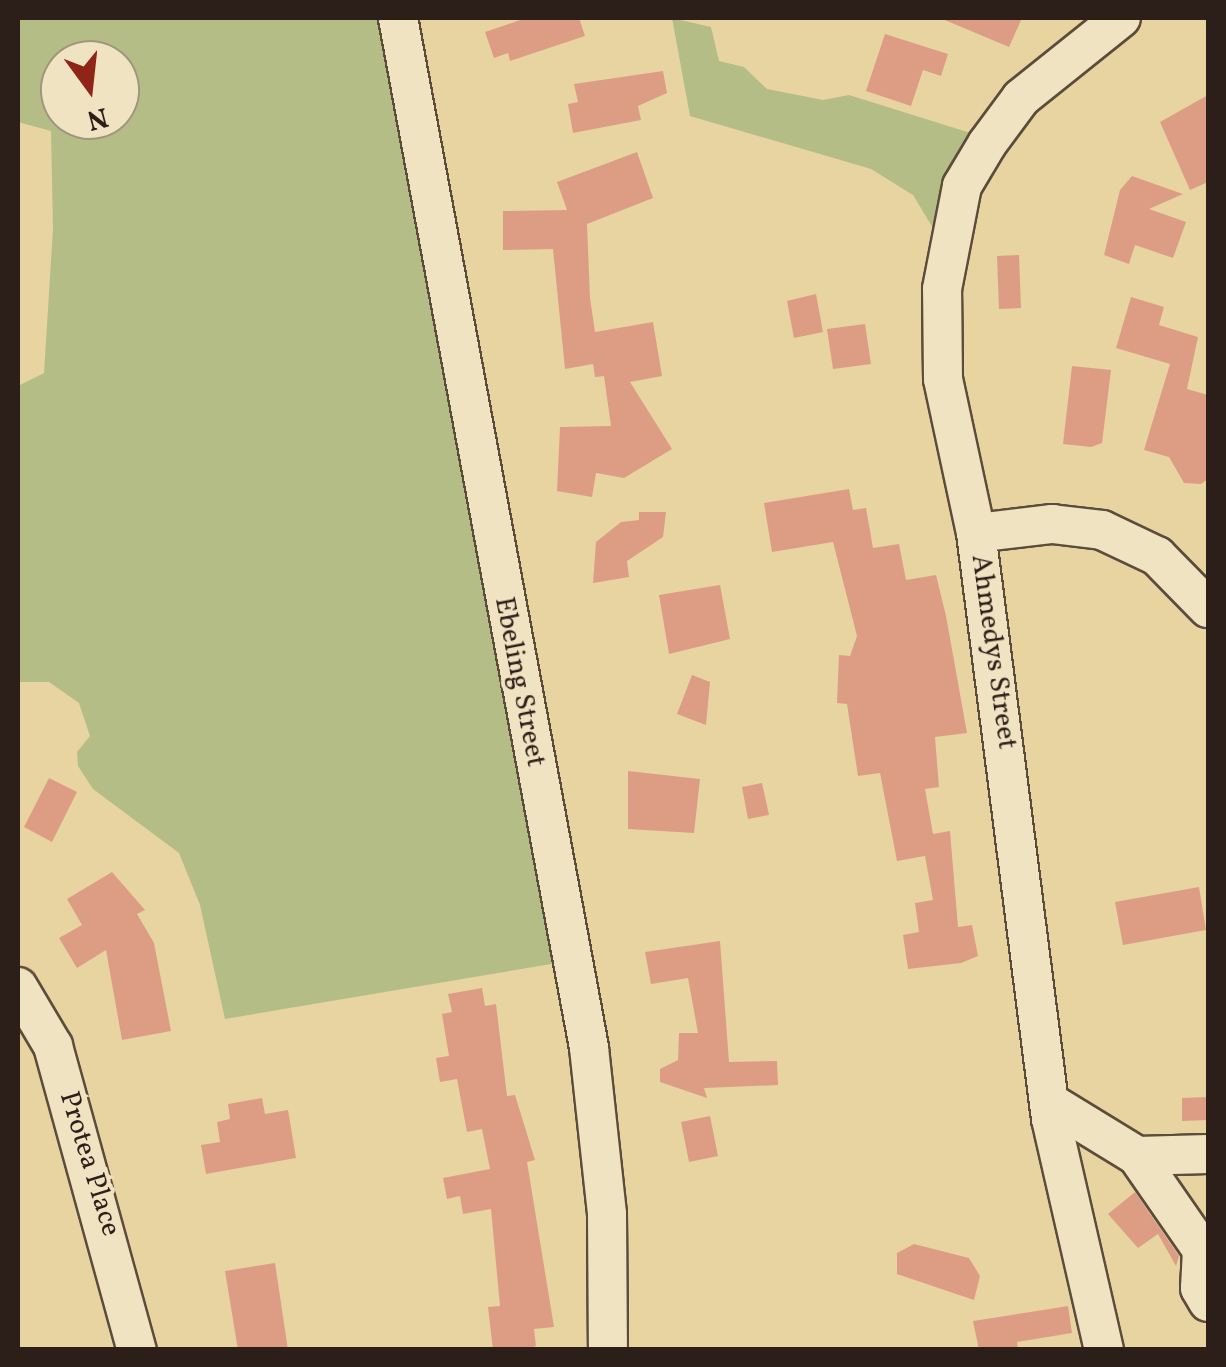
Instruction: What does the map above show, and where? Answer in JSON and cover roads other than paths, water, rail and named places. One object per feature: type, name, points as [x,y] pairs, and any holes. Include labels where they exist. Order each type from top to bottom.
[{"type":"street","name":"Ebeling Street","points":[[398,18],[589,1048],[608,1214],[608,1350]]},
{"type":"street","name":"Ahmedys Street","points":[[1104,1350],[1049,1102],[976,534],[943,380],[942,289],[962,186],[1021,98],[1121,18]]},
{"type":"street","points":[[976,534],[1052,524],[1102,530],[1156,556],[1208,608]]},
{"type":"street","name":"Protea Place","points":[[18,988],[53,1046],[137,1350]]},
{"type":"street","points":[[1049,1102],[1137,1156],[1202,1250],[1199,1283],[1208,1302]]},
{"type":"street","points":[[1137,1156],[1208,1154]]}]
